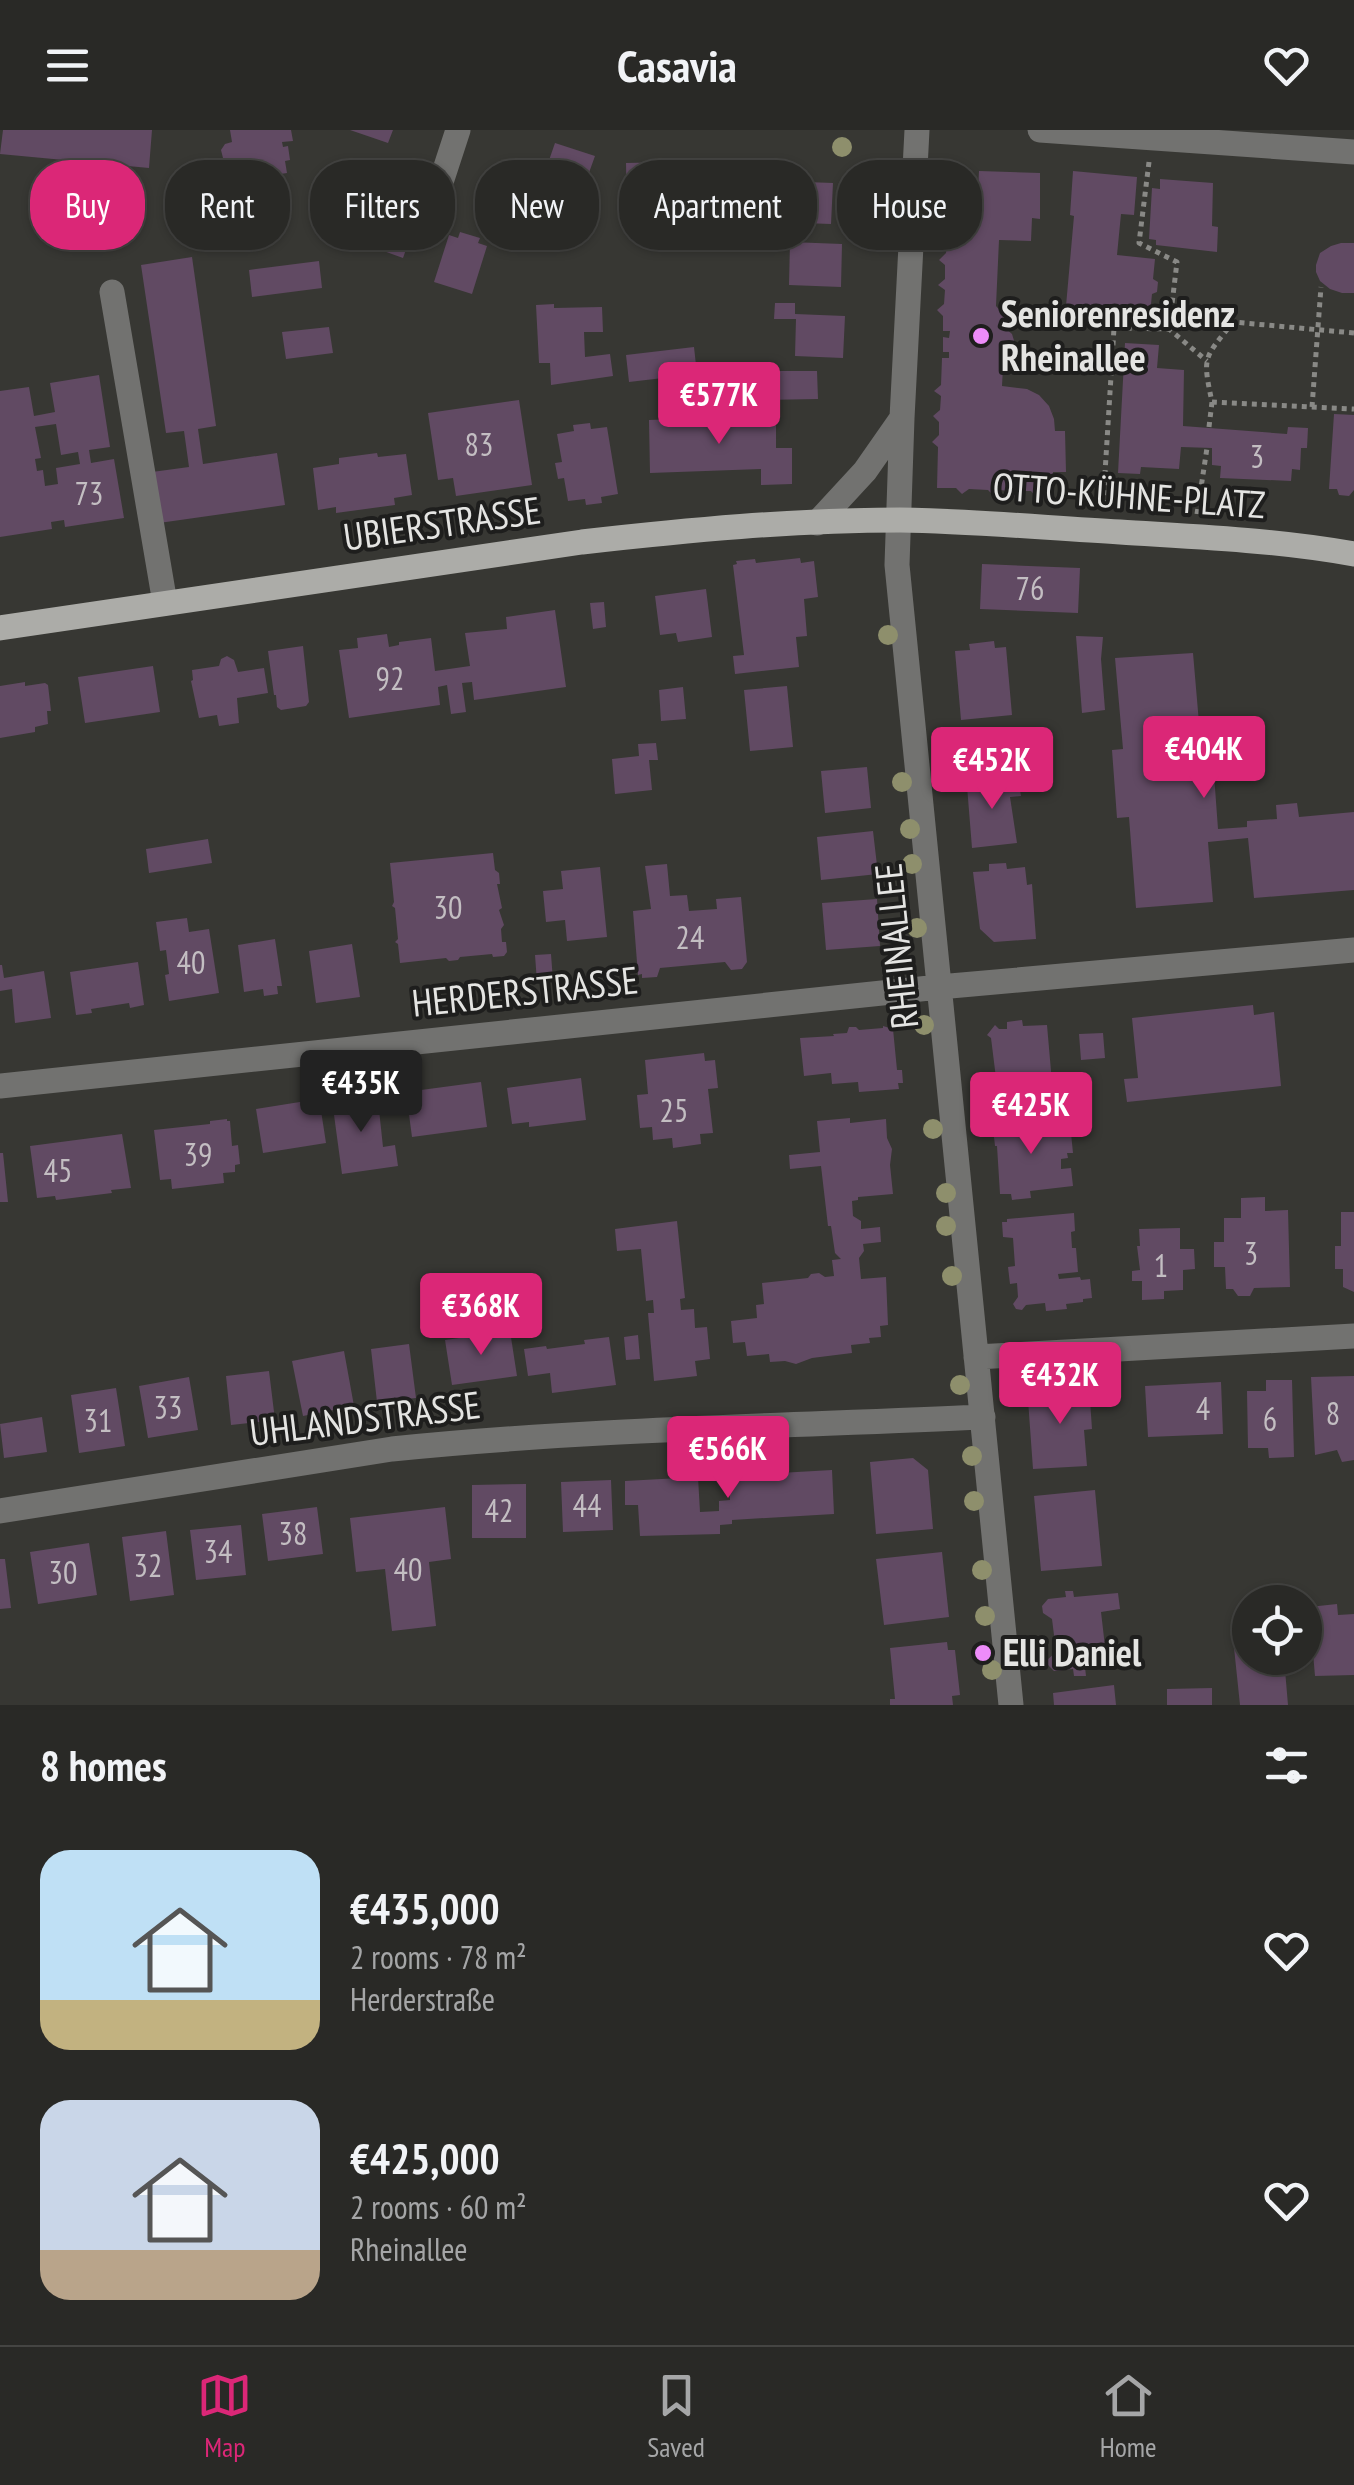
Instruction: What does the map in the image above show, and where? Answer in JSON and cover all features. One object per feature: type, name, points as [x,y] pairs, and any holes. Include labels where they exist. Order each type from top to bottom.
[{"type":"main road","name":"UBIERSTRASSE","points":[[0,628],[647,534],[898,520]]},
{"type":"main road","name":"OTTO-KÜHNE-PLATZ","points":[[898,520],[1304,545],[1354,554]]},
{"type":"street","points":[[448,160],[458,130]]},
{"type":"street","name":"RHEINALLEE","points":[[917,130],[897,565],[1011,1705]]},
{"type":"street","points":[[1040,130],[1354,152]]},
{"type":"street","points":[[112,292],[165,603]]},
{"type":"street","points":[[817,523],[865,471],[902,418]]},
{"type":"street","points":[[938,987],[1354,950]]},
{"type":"street","name":"HERDERSTRASSE","points":[[0,1086],[938,987]]},
{"type":"street","points":[[976,1357],[1354,1336]]},
{"type":"street","name":"UHLANDSTRASSE","points":[[0,1511],[392,1449],[556,1436],[983,1417]]},
{"type":"path","points":[[1151,139],[1139,243],[1177,262],[1168,330]]},
{"type":"path","points":[[1312,407],[1321,287]]},
{"type":"path","points":[[1209,427],[1212,402],[1206,361],[1232,322],[1354,333]]},
{"type":"path","points":[[1101,531],[1114,328],[1168,330],[1206,361]]},
{"type":"path","points":[[1212,402],[1354,409]]},
{"type":"path","points":[[1194,537],[1207,448]]},
{"type":"building","points":[[3,130],[152,130],[149,168],[145,168],[145,160],[64,160],[0,154]]},
{"type":"building","points":[[230,130],[291,130],[293,141],[282,142],[283,147],[288,146],[290,160],[228,160],[221,150],[232,142]]},
{"type":"building","points":[[350,130],[393,130],[388,143]]},
{"type":"building","points":[[555,143],[595,156],[594,160],[549,160]]},
{"type":"building","name":"Seniorenresidenz Rheinallee","points":[[982,171],[1040,173],[1040,219],[1032,218],[1031,241],[999,240],[996,306],[1004,315],[1004,327],[1012,334],[1016,347],[1012,359],[1003,367],[1002,386],[1039,395],[1049,406],[1055,431],[1065,431],[1066,472],[1053,472],[1053,492],[1042,492],[1036,497],[1031,491],[1020,491],[1015,497],[1010,491],[999,490],[994,496],[988,490],[969,489],[962,494],[956,488],[937,488],[938,447],[932,442],[939,435],[939,422],[933,416],[940,410],[941,396],[934,391],[941,385],[942,358],[949,358],[949,352],[943,352],[943,337],[949,338],[950,331],[943,331],[943,316],[937,310],[944,304],[945,290],[938,285],[945,279],[945,265],[939,260],[946,253],[982,250]]},
{"type":"building","points":[[1073,171],[1137,177],[1134,215],[1121,214],[1117,255],[1155,259],[1153,279],[1158,282],[1150,314],[1084,311],[1066,306],[1074,216],[1070,215]]},
{"type":"building","points":[[1160,179],[1213,183],[1212,226],[1218,227],[1217,252],[1156,245],[1156,240],[1149,239],[1152,188],[1160,189]]},
{"type":"building","points":[[817,182],[833,183],[831,224],[817,223]]},
{"type":"building","points":[[460,232],[475,236],[475,250],[486,250],[472,294],[434,282],[444,250],[455,250],[455,237]]},
{"type":"building","points":[[817,243],[837,244],[837,250],[842,250],[841,287],[789,285],[790,250],[817,250]]},
{"type":"building","points":[[1341,243],[1354,243],[1354,293],[1330,289],[1316,272],[1320,253]]},
{"type":"building","points":[[381,250],[406,250],[403,258]]},
{"type":"building","points":[[192,257],[216,426],[198,429],[203,464],[277,453],[285,505],[159,523],[152,472],[189,467],[184,431],[166,433],[141,265]]},
{"type":"building","points":[[319,261],[322,288],[252,297],[249,270]]},
{"type":"building","points":[[775,303],[795,303],[795,314],[845,316],[843,358],[795,356],[796,319],[774,319]]},
{"type":"building","points":[[554,304],[554,308],[602,307],[603,332],[584,332],[585,357],[610,354],[613,376],[551,385],[550,363],[539,363],[536,305]]},
{"type":"building","points":[[329,327],[333,353],[286,359],[282,332]]},
{"type":"building","points":[[1125,343],[1159,345],[1157,368],[1184,370],[1183,426],[1287,434],[1288,427],[1308,428],[1307,448],[1301,448],[1300,470],[1292,469],[1291,481],[1220,478],[1221,466],[1212,465],[1212,448],[1181,447],[1179,469],[1141,467],[1140,474],[1118,473]]},
{"type":"building","points":[[694,347],[697,374],[629,382],[626,355]]},
{"type":"building","points":[[763,371],[817,371],[818,399],[763,400]]},
{"type":"building","points":[[99,375],[110,447],[89,450],[91,463],[114,459],[124,518],[65,527],[64,520],[51,522],[52,529],[0,537],[0,391],[29,387],[34,416],[55,412],[50,383]],"holes":[[[56,424],[61,455],[78,452],[80,464],[56,468],[58,484],[45,486],[43,470],[37,471],[35,459],[41,458],[35,427]]]},
{"type":"building","points":[[519,400],[532,485],[456,496],[453,478],[438,480],[428,413]]},
{"type":"building","points":[[1334,414],[1354,415],[1354,490],[1349,496],[1329,489]]},
{"type":"building","points":[[759,416],[759,424],[776,423],[776,448],[792,448],[792,484],[761,485],[761,469],[650,473],[649,420]]},
{"type":"building","points":[[590,423],[591,429],[607,427],[618,494],[601,497],[602,503],[586,505],[585,499],[568,501],[564,478],[558,479],[555,463],[562,462],[557,434],[574,431],[573,425]]},
{"type":"building","points":[[377,453],[378,457],[406,454],[412,495],[394,498],[395,505],[336,513],[336,507],[318,510],[313,468],[339,464],[339,458]]},
{"type":"building","points":[[800,558],[801,563],[814,561],[818,597],[804,599],[807,636],[796,637],[799,667],[735,674],[733,656],[744,655],[733,565],[736,561],[755,559],[756,563]]},
{"type":"building","points":[[982,564],[1080,568],[1078,613],[980,609]]},
{"type":"building","points":[[706,589],[712,637],[678,642],[676,633],[660,635],[655,596]]},
{"type":"building","points":[[604,602],[606,627],[593,629],[590,603]]},
{"type":"building","points":[[555,610],[566,687],[474,700],[472,682],[462,683],[466,712],[451,714],[447,685],[438,687],[440,705],[349,718],[339,650],[358,648],[357,638],[387,634],[389,647],[431,638],[435,671],[470,666],[465,633],[507,629],[506,617]]},
{"type":"building","points":[[1076,636],[1103,637],[1105,710],[1082,713]]},
{"type":"building","points":[[994,641],[995,648],[1006,647],[1012,715],[961,720],[955,651],[970,650],[969,644]]},
{"type":"building","points":[[303,646],[309,702],[306,706],[281,710],[274,695],[268,651]]},
{"type":"building","points":[[1193,653],[1199,723],[1217,725],[1221,734],[1218,744],[1212,747],[1218,829],[1247,827],[1247,821],[1277,819],[1276,805],[1297,803],[1299,817],[1354,812],[1354,890],[1254,898],[1248,838],[1208,842],[1213,902],[1136,908],[1129,817],[1117,818],[1112,750],[1123,749],[1115,658]]},
{"type":"building","points":[[227,656],[234,660],[238,672],[264,668],[268,693],[237,698],[239,723],[219,726],[217,715],[199,718],[192,670],[219,666]]},
{"type":"building","points":[[153,666],[160,712],[85,723],[78,677]]},
{"type":"building","points":[[25,682],[25,686],[48,685],[48,724],[35,727],[35,732],[0,738],[0,686]]},
{"type":"building","points":[[787,686],[793,747],[750,751],[744,690]]},
{"type":"building","points":[[683,687],[686,719],[661,721],[659,690]]},
{"type":"building","points":[[656,743],[658,760],[649,760],[652,790],[615,794],[612,759],[639,756],[638,744]]},
{"type":"building","points":[[867,767],[871,808],[825,813],[821,771]]},
{"type":"building","points":[[991,777],[992,783],[1018,779],[1021,796],[1010,797],[1017,843],[972,848],[967,786],[977,785],[976,779]]},
{"type":"building","points":[[873,831],[878,874],[821,880],[817,837]]},
{"type":"building","points":[[208,839],[212,863],[149,873],[146,849]]},
{"type":"building","points":[[493,853],[499,873],[502,942],[506,942],[507,952],[504,956],[400,963],[390,863]]},
{"type":"building","points":[[1006,863],[1007,869],[1025,867],[1027,885],[1032,884],[1036,939],[994,942],[980,929],[973,872],[989,871],[989,864]]},
{"type":"building","points":[[667,864],[670,896],[687,895],[689,911],[717,909],[716,899],[741,897],[747,962],[742,969],[731,970],[725,962],[660,968],[657,977],[638,975],[633,911],[651,909],[645,866]]},
{"type":"building","points":[[600,867],[607,937],[567,941],[565,920],[546,922],[543,891],[563,889],[561,871]]},
{"type":"building","points":[[877,899],[880,946],[826,950],[822,903]]},
{"type":"building","points":[[187,918],[189,932],[209,929],[219,993],[169,1001],[166,950],[160,951],[156,922]]},
{"type":"building","points":[[275,939],[282,986],[277,986],[278,994],[264,996],[263,989],[244,992],[238,945]]},
{"type":"building","points":[[352,944],[360,997],[316,1003],[309,951]]},
{"type":"building","points":[[551,954],[553,981],[537,982],[535,955]]},
{"type":"building","points":[[138,962],[144,1005],[130,1008],[129,1003],[76,1015],[70,972]]},
{"type":"building","points":[[0,965],[4,978],[44,971],[51,1018],[15,1023],[12,989],[0,991]]},
{"type":"building","points":[[1253,1005],[1254,1015],[1274,1012],[1281,1086],[1127,1102],[1124,1079],[1138,1078],[1132,1018]]},
{"type":"building","points":[[1022,1020],[1023,1026],[1047,1025],[1053,1094],[998,1099],[992,1089],[991,1081],[996,1078],[991,1038],[987,1035],[995,1025],[1007,1029],[1007,1022]]},
{"type":"building","points":[[883,1026],[893,1029],[897,1070],[902,1070],[903,1083],[898,1083],[899,1089],[859,1092],[858,1082],[832,1084],[831,1073],[804,1076],[800,1038],[834,1036],[847,1033],[849,1027],[859,1030]]},
{"type":"building","points":[[1103,1033],[1105,1058],[1081,1060],[1079,1034]]},
{"type":"building","points":[[704,1053],[705,1061],[715,1060],[718,1088],[708,1089],[713,1133],[700,1134],[701,1144],[673,1148],[672,1138],[653,1140],[652,1127],[640,1128],[637,1095],[648,1094],[645,1060]]},
{"type":"building","points":[[581,1078],[586,1120],[529,1127],[529,1122],[512,1124],[507,1088]]},
{"type":"building","points":[[481,1082],[487,1127],[412,1137],[406,1092]]},
{"type":"building","points":[[377,1091],[383,1147],[395,1145],[398,1166],[342,1174],[332,1100]]},
{"type":"building","points":[[306,1101],[307,1106],[320,1104],[326,1143],[263,1153],[256,1109]]},
{"type":"building","points":[[1023,1117],[1024,1123],[1056,1120],[1058,1134],[1071,1133],[1073,1153],[1061,1159],[1061,1169],[1071,1168],[1073,1186],[1030,1191],[1031,1198],[1012,1200],[1011,1194],[1000,1194],[993,1128],[1004,1125],[1004,1118]]},
{"type":"building","points":[[850,1118],[850,1123],[886,1119],[892,1149],[893,1194],[852,1201],[853,1216],[861,1221],[861,1229],[880,1227],[881,1242],[863,1244],[859,1258],[861,1279],[886,1277],[888,1325],[880,1326],[881,1337],[869,1338],[870,1343],[851,1345],[852,1353],[796,1364],[770,1362],[769,1354],[747,1356],[745,1342],[733,1343],[731,1321],[757,1318],[756,1305],[764,1304],[762,1283],[808,1278],[819,1273],[834,1276],[832,1260],[841,1259],[835,1253],[828,1226],[821,1166],[790,1169],[789,1155],[820,1152],[817,1121]]},
{"type":"building","points":[[227,1119],[232,1146],[238,1145],[240,1164],[235,1165],[235,1172],[223,1173],[224,1183],[172,1189],[171,1179],[160,1180],[154,1130]]},
{"type":"building","points":[[122,1134],[131,1188],[56,1200],[55,1196],[37,1198],[30,1146]]},
{"type":"building","points":[[3,1153],[8,1202],[0,1202]]},
{"type":"building","points":[[1265,1197],[1265,1211],[1288,1210],[1290,1287],[1254,1288],[1250,1296],[1238,1296],[1233,1289],[1226,1289],[1225,1267],[1214,1267],[1214,1242],[1224,1242],[1224,1218],[1241,1218],[1241,1198]]},
{"type":"building","points":[[1341,1212],[1354,1212],[1354,1292],[1343,1287],[1343,1269],[1335,1269],[1335,1246],[1341,1246]]},
{"type":"building","points":[[1074,1213],[1072,1248],[1076,1248],[1078,1272],[1058,1274],[1059,1279],[1090,1279],[1092,1298],[1066,1304],[1067,1309],[1046,1311],[1045,1303],[1016,1309],[1013,1304],[1018,1297],[1017,1283],[1010,1284],[1008,1267],[1015,1266],[1013,1238],[1003,1237],[1002,1222]]},
{"type":"building","points":[[677,1221],[685,1298],[680,1299],[681,1310],[694,1309],[695,1328],[707,1327],[710,1359],[695,1361],[697,1376],[654,1381],[648,1313],[654,1313],[653,1300],[646,1301],[641,1249],[617,1251],[615,1229]]},
{"type":"building","points":[[1180,1228],[1180,1249],[1194,1249],[1195,1269],[1183,1270],[1183,1290],[1164,1291],[1164,1299],[1142,1300],[1142,1281],[1132,1281],[1132,1271],[1140,1270],[1139,1229]]},
{"type":"building","points":[[510,1331],[517,1376],[452,1385],[445,1340]]},
{"type":"building","points":[[638,1335],[640,1359],[626,1360],[624,1337]]},
{"type":"building","points":[[609,1337],[616,1385],[552,1393],[550,1373],[528,1376],[524,1349],[585,1344],[584,1340]]},
{"type":"building","points":[[409,1344],[416,1398],[377,1402],[371,1349]]},
{"type":"building","points":[[344,1351],[354,1406],[303,1416],[292,1361]]},
{"type":"building","points":[[269,1371],[275,1420],[231,1425],[226,1376]]},
{"type":"building","points":[[1354,1376],[1354,1460],[1342,1462],[1337,1450],[1315,1455],[1311,1377]]},
{"type":"building","points":[[189,1377],[198,1430],[148,1438],[139,1386]]},
{"type":"building","points":[[1266,1380],[1292,1380],[1294,1457],[1269,1458],[1268,1448],[1248,1448],[1247,1391],[1266,1391]]},
{"type":"building","points":[[1221,1382],[1223,1434],[1148,1437],[1145,1386]]},
{"type":"building","points":[[1089,1386],[1092,1429],[1084,1430],[1087,1466],[1033,1469],[1028,1400],[1036,1390]]},
{"type":"building","points":[[116,1388],[125,1446],[79,1453],[71,1395]]},
{"type":"building","points":[[42,1417],[47,1452],[4,1458],[0,1424]]},
{"type":"building","points":[[913,1458],[928,1470],[933,1529],[876,1534],[870,1462]]},
{"type":"building","points":[[832,1470],[834,1514],[732,1520],[732,1524],[720,1525],[720,1534],[640,1536],[638,1505],[625,1505],[625,1481],[698,1477],[700,1512],[719,1511],[719,1501],[730,1500],[729,1476]]},
{"type":"building","points":[[611,1480],[613,1530],[563,1532],[561,1482]]},
{"type":"building","points":[[526,1484],[526,1538],[472,1538],[472,1485]]},
{"type":"building","points":[[1095,1490],[1102,1566],[1041,1571],[1034,1496]]},
{"type":"building","points":[[317,1507],[323,1554],[268,1561],[262,1514]]},
{"type":"building","points":[[445,1507],[451,1559],[429,1562],[436,1626],[392,1631],[385,1569],[356,1572],[350,1518]]},
{"type":"building","points":[[241,1525],[246,1575],[196,1580],[190,1530]]},
{"type":"building","points":[[166,1531],[174,1595],[130,1601],[122,1537]]},
{"type":"building","points":[[89,1543],[97,1595],[38,1604],[30,1552]]},
{"type":"building","points":[[942,1552],[949,1617],[884,1625],[876,1559]]},
{"type":"building","points":[[0,1559],[5,1559],[11,1608],[0,1609]]},
{"type":"building","points":[[1065,1591],[1073,1591],[1074,1597],[1118,1593],[1120,1609],[1101,1612],[1105,1647],[1124,1646],[1126,1664],[1085,1667],[1086,1676],[1074,1676],[1073,1669],[1054,1671],[1048,1665],[1047,1660],[1055,1653],[1054,1635],[1052,1619],[1043,1613],[1042,1606],[1048,1599],[1066,1597]]},
{"type":"building","points":[[1337,1604],[1338,1615],[1354,1614],[1354,1675],[1315,1676],[1322,1675],[1322,1606]]},
{"type":"building","points":[[947,1642],[948,1650],[955,1650],[960,1695],[952,1696],[953,1705],[890,1705],[890,1699],[895,1699],[890,1648]]},
{"type":"building","points":[[1237,1675],[1285,1675],[1288,1705],[1240,1705]]},
{"type":"building","points":[[1114,1685],[1116,1705],[1054,1705],[1053,1693]]},
{"type":"building","points":[[1212,1688],[1212,1705],[1167,1705],[1167,1689]]},
{"type":"place","name":"Seniorenresidenz Rheinallee","points":[[981,336]]},
{"type":"place","name":"Elli Daniel","points":[[983,1653]]}]
